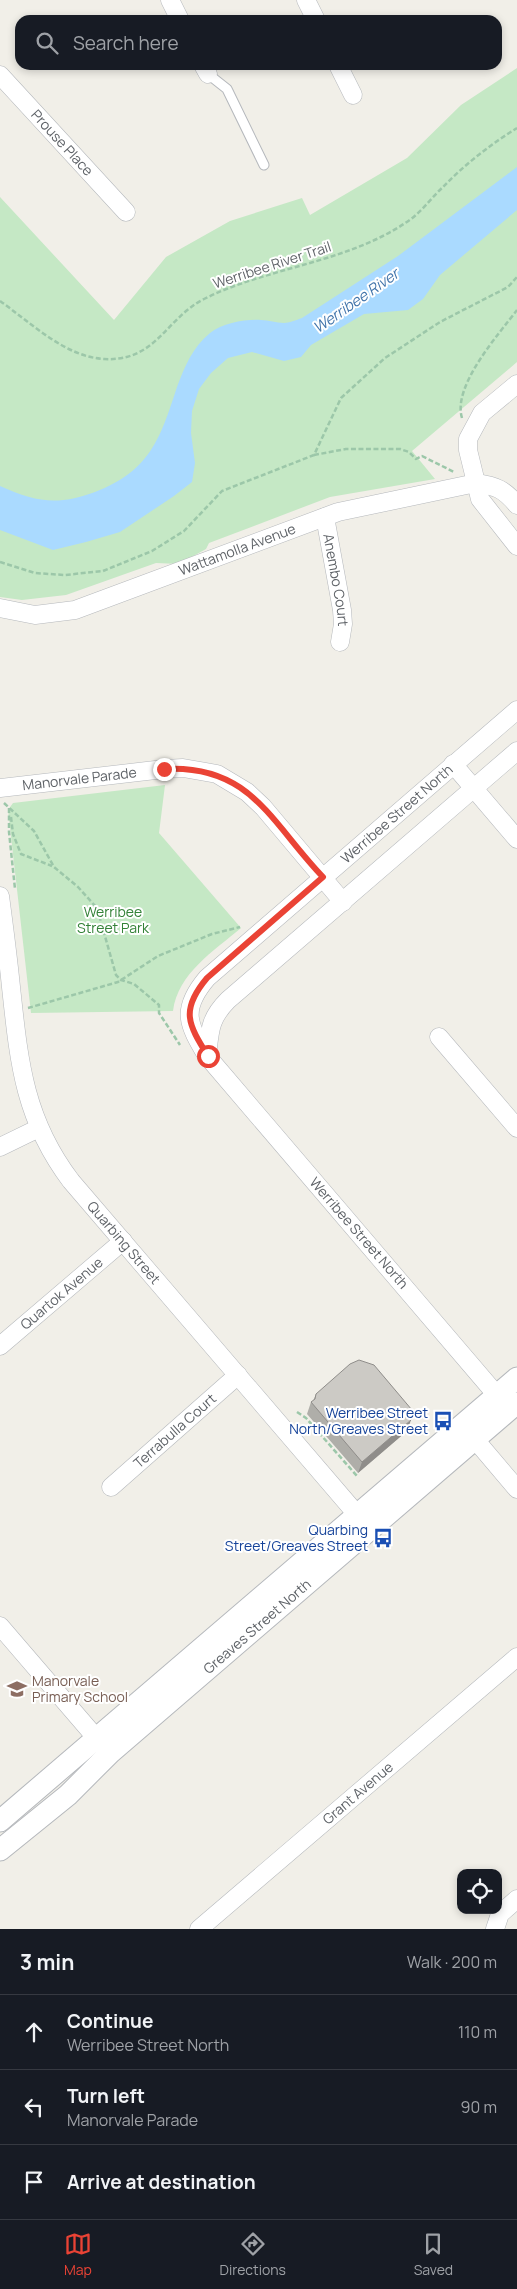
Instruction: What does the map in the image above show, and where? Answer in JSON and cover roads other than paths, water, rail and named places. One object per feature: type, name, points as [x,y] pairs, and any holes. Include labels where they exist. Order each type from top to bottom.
[{"type":"street","points":[[170,0],[178,15]]},
{"type":"street","points":[[306,0],[314,15]]},
{"type":"street","points":[[340,70],[353,95]]},
{"type":"street","name":"Prouse Place","points":[[0,75],[126,212]]},
{"type":"street","points":[[517,384],[482,413],[468,438],[468,450],[480,498],[517,546]]},
{"type":"street","points":[[476,482],[496,486],[509,495],[517,504]]},
{"type":"street","name":"Wattamolla Avenue","points":[[0,608],[35,615],[75,610],[338,512],[476,482]]},
{"type":"street","name":"Anembo Court","points":[[325,517],[342,610],[343,624],[340,642]]},
{"type":"street","name":"Werribee Street North","points":[[508,1403],[208,1056],[191,1029],[189,1013],[195,992],[207,978],[517,710]]},
{"type":"street","points":[[208,1056],[210,1028],[217,1011],[517,751]]},
{"type":"street","points":[[453,764],[517,839]]},
{"type":"street","name":"Manorvale Parade","points":[[0,788],[164,769],[183,768],[217,774],[247,792],[263,807],[343,902]]},
{"type":"street","name":"Quarbing Street","points":[[0,896],[4,972],[14,1018],[25,1088],[39,1128],[58,1164],[364,1522]]},
{"type":"street","points":[[439,1036],[517,1128]]},
{"type":"street","points":[[0,1147],[39,1128]]},
{"type":"street","name":"Quartok Avenue","points":[[0,1346],[123,1241]]},
{"type":"street","name":"Terrabulla Court","points":[[111,1487],[238,1375]]},
{"type":"street","name":"Greaves Street North","points":[[0,1821],[103,1746],[469,1432],[508,1403],[517,1378]]},
{"type":"street","points":[[469,1432],[517,1488]]},
{"type":"street","points":[[0,1626],[103,1746]]},
{"type":"street","name":"Grant Avenue","points":[[199,1929],[516,1658]]},
{"type":"street","name":"Greaves Street North","points":[[0,1850],[68,1795],[103,1746]]},
{"type":"street","points":[[495,1929],[500,1914],[517,1900]]},
{"type":"lane","points":[[205,70],[227,89],[264,165]]},
{"type":"water","name":"Werribee River","points":[[517,167],[517,210],[440,275],[423,299],[408,310],[364,314],[311,345],[301,357],[284,361],[252,352],[228,358],[211,373],[199,389],[192,411],[191,433],[195,463],[192,482],[174,496],[120,532],[53,550],[0,530],[0,486],[36,499],[69,499],[95,492],[114,484],[141,463],[158,438],[190,358],[198,345],[210,333],[228,324],[242,321],[264,320],[284,323],[302,318],[398,256]]},
{"type":"place","name":"Werribee Street North/Greaves Street","points":[[443,1421]]},
{"type":"place","name":"Quarbing Street/Greaves Street","points":[[383,1538]]},
{"type":"place","name":"Manorvale Primary School","points":[[17,1689]]},
{"type":"park label","name":"Werribee Street Park","points":[[113,920]]}]
